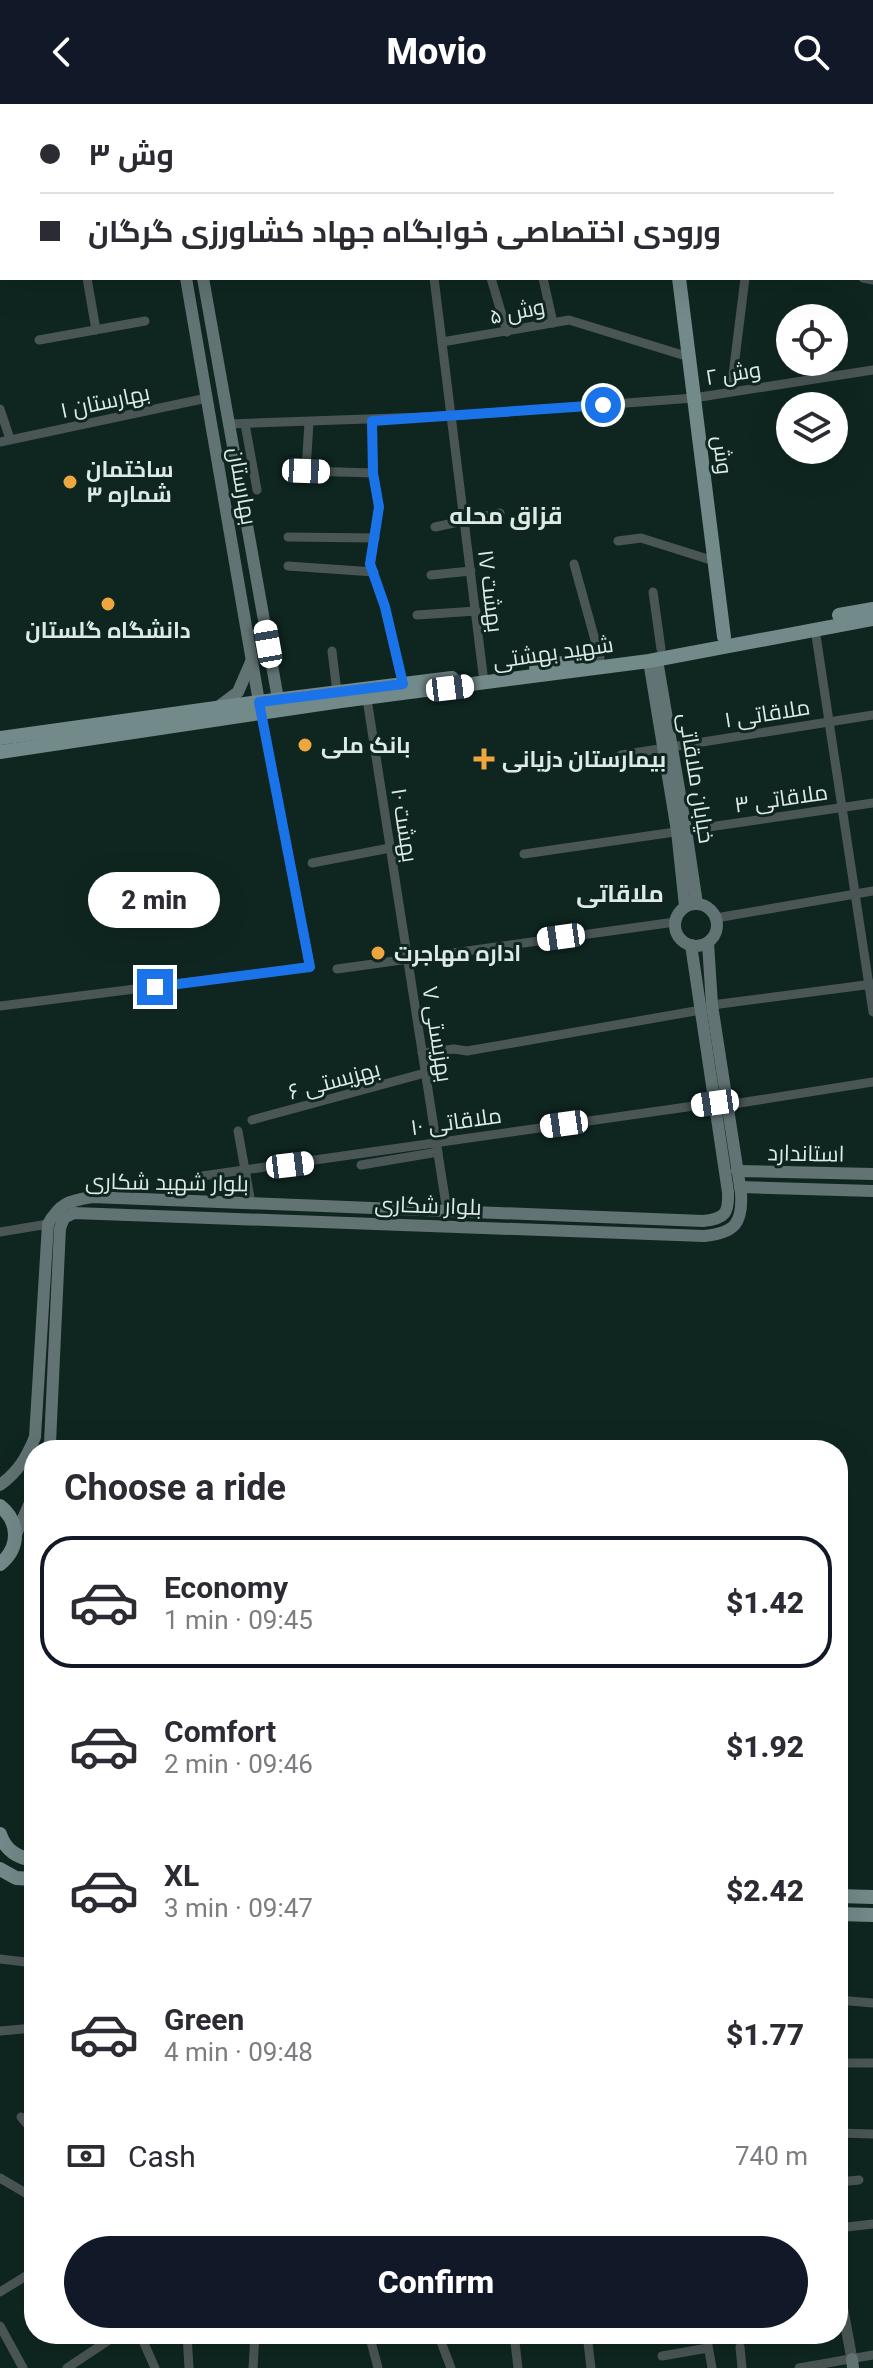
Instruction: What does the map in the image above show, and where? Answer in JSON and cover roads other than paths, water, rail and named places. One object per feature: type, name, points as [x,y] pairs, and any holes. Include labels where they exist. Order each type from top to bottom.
[{"type":"main road","name":"بهارستان","points":[[186,280],[260,707]]},
{"type":"main road","name":"بهارستان","points":[[203,280],[279,705]]},
{"type":"main road","name":"وش","points":[[679,280],[724,637]]},
{"type":"main road","points":[[219,469],[236,466]]},
{"type":"main road","name":"شهید بهشتی","points":[[279,705],[337,692],[600,658],[654,654],[724,637],[873,609]]},
{"type":"main road","name":"شهید بهشتی","points":[[0,752],[260,707],[367,699],[873,619]]},
{"type":"main road","name":"خیابان ملاقاتی","points":[[654,654],[691,905]]},
{"type":"main road","points":[[217,708],[238,692],[252,659]]},
{"type":"main road","name":"شهید بهشتی","points":[[0,738],[217,708],[260,707]]},
{"type":"main road","points":[[691,905],[708,907],[716,918],[717,930],[708,943],[691,945],[678,937],[675,922],[678,912],[691,905]]},
{"type":"main road","name":"بلوار شکاری","points":[[706,1008],[708,943]]},
{"type":"main road","name":"بلوار شکاری","points":[[50,1440],[60,1228],[64,1218],[74,1213],[704,1236],[720,1235],[733,1228],[740,1217],[740,1187],[732,1175],[706,1008],[691,945]]},
{"type":"main road","points":[[760,1172],[760,1187]]},
{"type":"main road","name":"استاندارد","points":[[732,1175],[760,1172],[873,1174]]},
{"type":"main road","name":"بلوار شهید شکاری","points":[[48,1224],[57,1209],[71,1200],[92,1197],[715,1220],[723,1216],[729,1204],[732,1175]]},
{"type":"main road","name":"استاندارد","points":[[740,1187],[873,1191]]},
{"type":"main road","points":[[271,1204],[271,1219]]},
{"type":"main road","points":[[34,1440],[48,1224]]},
{"type":"main road","points":[[0,1485],[11,1478],[24,1462]]},
{"type":"main road","points":[[0,1506],[9,1514],[16,1534]]},
{"type":"main road","points":[[1,1566],[13,1549],[24,1516]]},
{"type":"main road","points":[[0,1834],[3,1844],[24,1858]]},
{"type":"main road","points":[[0,1869],[16,1878],[24,1878]]},
{"type":"main road","points":[[848,1896],[873,1897]]},
{"type":"main road","points":[[848,1914],[873,1915]]},
{"type":"street","points":[[87,280],[96,330]]},
{"type":"street","name":"بهشت ۱۷","points":[[434,280],[483,674]]},
{"type":"street","points":[[492,280],[507,332]]},
{"type":"street","points":[[543,280],[553,323]]},
{"type":"street","points":[[731,391],[745,280]]},
{"type":"street","name":"وش ۵","points":[[442,342],[569,320],[689,357]]},
{"type":"street","points":[[39,340],[145,321]]},
{"type":"street","name":"وش ۲","points":[[229,424],[372,421],[694,398],[873,370]]},
{"type":"street","name":"۱ بهارستان","points":[[5,441],[207,398]]},
{"type":"street","points":[[0,409],[5,441]]},
{"type":"street","points":[[372,421],[373,473],[379,507],[370,564],[403,684]]},
{"type":"street","points":[[309,422],[306,471],[373,473]]},
{"type":"street","points":[[245,424],[257,490]]},
{"type":"street","points":[[435,527],[500,513]]},
{"type":"street","points":[[288,537],[375,538]]},
{"type":"street","points":[[618,541],[641,538],[714,561]]},
{"type":"street","points":[[574,564],[600,658]]},
{"type":"street","points":[[288,566],[374,572]]},
{"type":"street","points":[[431,575],[471,571]]},
{"type":"street","points":[[653,592],[654,654]]},
{"type":"street","points":[[417,615],[476,611]]},
{"type":"street","points":[[815,629],[873,1012]]},
{"type":"street","points":[[332,651],[337,692]]},
{"type":"street","name":"بهشت ۱۰","points":[[367,699],[407,958]]},
{"type":"street","points":[[0,1006],[310,967],[260,707]]},
{"type":"street","name":"ملاقاتی ۱","points":[[621,755],[873,715]]},
{"type":"street","name":"ملاقاتی ۳","points":[[524,854],[873,803]]},
{"type":"street","points":[[312,863],[390,848]]},
{"type":"street","points":[[716,918],[873,891]]},
{"type":"street","points":[[337,969],[675,922]]},
{"type":"street","name":"۷ بهزیستی","points":[[407,958],[447,1211]]},
{"type":"street","points":[[422,1053],[454,1049],[467,1051],[706,1008],[871,985]]},
{"type":"street","name":"بهزیستی ۶","points":[[252,1120],[425,1073]]},
{"type":"street","name":"۱۰ ملاقاتی","points":[[438,1150],[202,1176],[873,1082]]},
{"type":"street","points":[[238,1131],[251,1203]]},
{"type":"street","points":[[361,1165],[438,1150]]},
{"type":"street","points":[[0,1232],[48,1224]]},
{"type":"street","points":[[0,1959],[24,1962]]},
{"type":"street","points":[[848,2001],[873,2003]]},
{"type":"street","points":[[0,2031],[24,2029]]},
{"type":"street","points":[[848,2063],[873,2063]]},
{"type":"street","points":[[21,2117],[24,2120]]},
{"type":"street","points":[[848,2133],[873,2134]]},
{"type":"street","points":[[0,2178],[24,2192]]},
{"type":"street","points":[[848,2181],[859,2180]]},
{"type":"street","points":[[848,2227],[873,2224]]},
{"type":"street","points":[[0,2292],[24,2277]]},
{"type":"street","points":[[0,2326],[23,2368]]},
{"type":"street","points":[[848,2337],[853,2363]]},
{"type":"street","points":[[67,2368],[103,2344]]},
{"type":"street","points":[[144,2344],[155,2368]]},
{"type":"street","points":[[188,2344],[189,2368]]},
{"type":"street","points":[[253,2368],[254,2344]]},
{"type":"street","points":[[372,2344],[378,2368]]},
{"type":"street","points":[[442,2344],[451,2368]]},
{"type":"street","points":[[515,2344],[518,2368]]},
{"type":"street","points":[[588,2344],[591,2368]]},
{"type":"street","points":[[707,2344],[712,2368]]},
{"type":"street","points":[[740,2347],[742,2368]]},
{"type":"street","points":[[662,2356],[708,2348]]},
{"type":"street","points":[[801,2368],[853,2363],[873,2355]]},
{"type":"place","name":"ساختمان شماره ۳","points":[[70,482]]},
{"type":"place","name":"دانشگاه گلستان","points":[[108,604]]},
{"type":"place","name":"بانک ملی","points":[[305,745]]},
{"type":"place","name":"بیمارستان دزیانی","points":[[484,759]]},
{"type":"place","name":"اداره مهاجرت","points":[[378,953]]},
{"type":"district","name":"قزاق محله","points":[[506,516]]},
{"type":"district","name":"ملاقاتی","points":[[620,894]]}]
